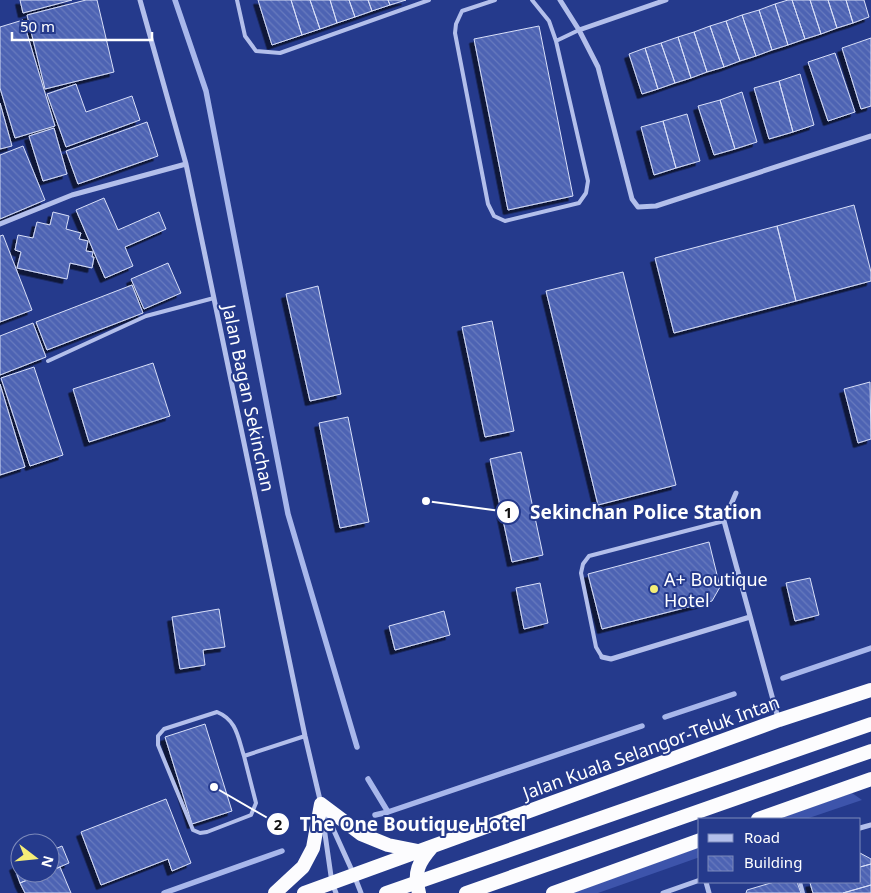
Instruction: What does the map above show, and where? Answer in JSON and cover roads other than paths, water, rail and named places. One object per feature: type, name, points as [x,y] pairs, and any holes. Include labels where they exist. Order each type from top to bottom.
[{"type":"highway","name":"Jalan Kuala Selangor-Teluk Intan","points":[[304,893],[334,888],[354,875],[418,851],[779,720],[871,690]]},
{"type":"highway","points":[[386,893],[871,724]]},
{"type":"highway","points":[[466,893],[871,751]]},
{"type":"highway","points":[[761,818],[871,778]]},
{"type":"highway","points":[[275,893],[303,867],[313,848],[321,804],[362,834],[388,844],[418,851]]},
{"type":"highway","points":[[553,893],[698,841]]},
{"type":"highway","points":[[418,893],[415,879],[422,858],[433,846]]},
{"type":"street","name":"Jalan Bagan Sekinchan","points":[[140,0],[186,164],[305,736],[321,804],[334,888]]},
{"type":"street","points":[[560,0],[579,30],[598,67],[632,199],[638,207],[656,206],[871,136]]},
{"type":"street","points":[[579,30],[666,0]]},
{"type":"street","points":[[0,224],[72,195],[186,164]]},
{"type":"street","points":[[736,493],[724,521],[779,720]]},
{"type":"street","points":[[602,658],[611,659],[750,617]]},
{"type":"street","name":"Jalan Bagan Sekinchan","points":[[321,804],[361,893]]},
{"type":"street","points":[[663,893],[698,881]]},
{"type":"lane","points":[[237,0],[245,36],[256,51],[280,53],[429,0]]},
{"type":"lane","points":[[495,0],[462,12],[456,24],[455,33],[488,204],[494,216],[505,221],[579,203],[586,193],[588,181],[556,41],[549,20],[532,0]]},
{"type":"lane","points":[[556,41],[579,30]]},
{"type":"lane","points":[[48,361],[146,316],[214,298]]},
{"type":"lane","points":[[602,658],[596,647],[582,574],[583,564],[589,556],[724,521]]},
{"type":"lane","points":[[217,712],[225,715],[232,722],[244,756],[256,803],[251,815],[200,834],[193,830],[158,745],[158,736],[164,728],[217,712]]},
{"type":"lane","points":[[244,756],[305,736]]},
{"type":"waterway","points":[[175,0],[206,91],[288,514],[357,747]]},
{"type":"waterway","points":[[783,678],[871,648]]},
{"type":"waterway","points":[[665,717],[734,694]]},
{"type":"waterway","points":[[375,815],[642,726]]},
{"type":"waterway","points":[[368,779],[388,812]]},
{"type":"waterway","points":[[164,893],[282,851]]},
{"type":"place","name":"Sekinchan Police Station","points":[[426,501]]},
{"type":"place","name":"A+ Boutique Hotel","points":[[654,589]]},
{"type":"place","name":"The One Boutique Hotel","points":[[214,787]]}]
